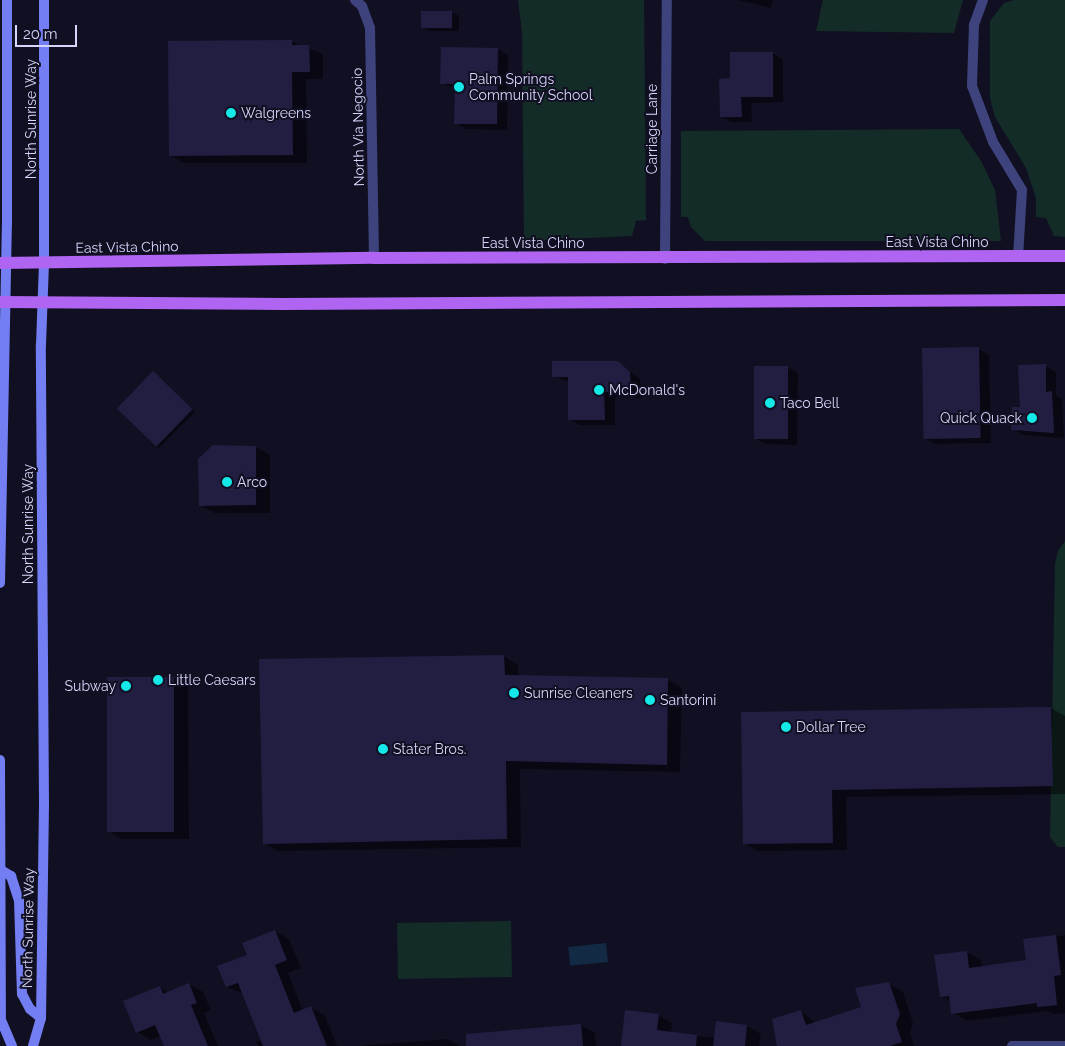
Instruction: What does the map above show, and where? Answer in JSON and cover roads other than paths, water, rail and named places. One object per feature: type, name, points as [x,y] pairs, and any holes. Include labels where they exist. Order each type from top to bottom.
[{"type":"main road","name":"North Sunrise Way","points":[[0,583],[7,0]]},
{"type":"main road","name":"North Sunrise Way","points":[[33,1046],[41,1018],[44,804],[41,303],[44,264],[44,0]]},
{"type":"main road","name":"East Vista Chino","points":[[3,263],[44,264],[374,258],[665,259],[1065,256]]},
{"type":"main road","points":[[3,302],[1065,300]]},
{"type":"main road","name":"North Sunrise Way","points":[[0,760],[1,1020],[12,1046]]},
{"type":"main road","points":[[1,870],[11,876],[19,900],[22,994],[30,1009],[41,1018]]},
{"type":"street","name":"North Via Negocio","points":[[355,0],[362,6],[370,28],[374,258]]},
{"type":"street","name":"Carriage Lane","points":[[665,259],[667,0]]},
{"type":"street","points":[[983,0],[974,25],[972,86],[992,142],[1022,190],[1018,257]]},
{"type":"street","points":[[1012,1046],[1065,1046]]},
{"type":"water","points":[[606,943],[608,962],[570,966],[568,947]]},
{"type":"place","name":"Palm Springs Community School","points":[[459,87]]},
{"type":"place","name":"Walgreens","points":[[231,113]]},
{"type":"place","name":"McDonald's","points":[[599,390]]},
{"type":"place","name":"Taco Bell","points":[[770,403]]},
{"type":"place","name":"Quick Quack","points":[[1032,418]]},
{"type":"place","name":"Arco","points":[[227,482]]},
{"type":"place","name":"Little Caesars","points":[[158,680]]},
{"type":"place","name":"Subway","points":[[126,686]]},
{"type":"place","name":"Sunrise Cleaners","points":[[514,693]]},
{"type":"place","name":"Santorini","points":[[650,700]]},
{"type":"place","name":"Dollar Tree","points":[[786,727]]},
{"type":"place","name":"Stater Bros.","points":[[383,749]]}]
